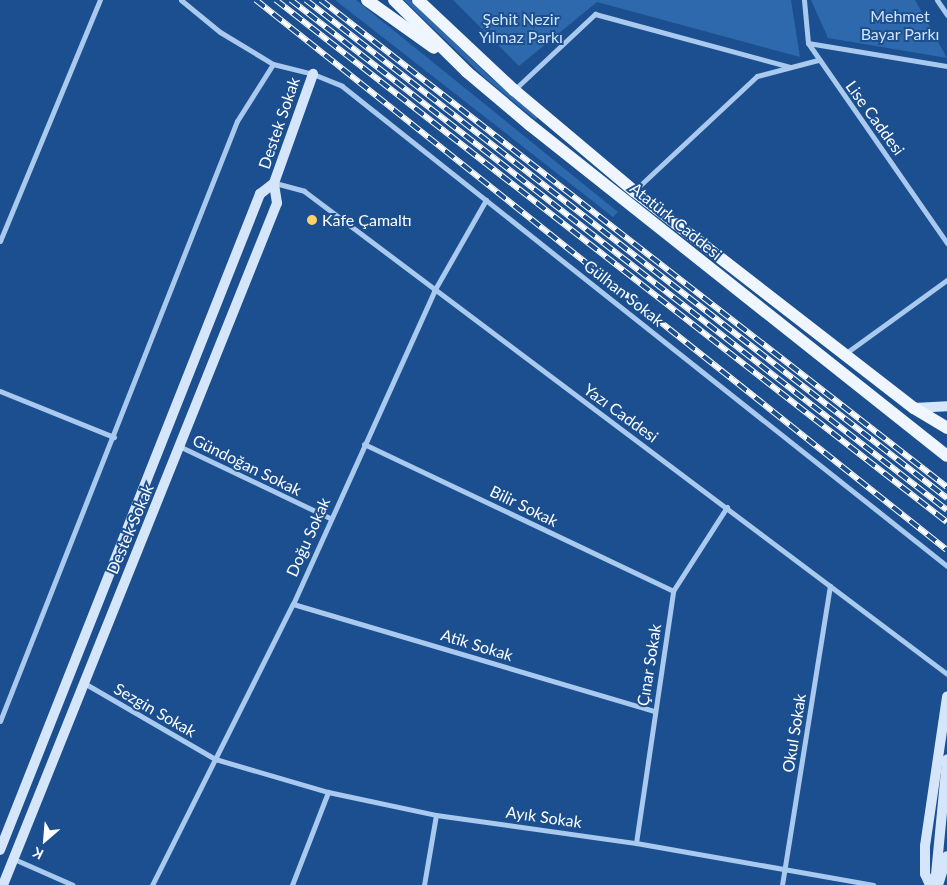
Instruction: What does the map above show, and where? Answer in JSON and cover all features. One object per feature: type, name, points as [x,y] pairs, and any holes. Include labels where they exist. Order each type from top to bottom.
[{"type":"main road","points":[[367,0],[467,72]]},
{"type":"main road","name":"Atatürk Caddesi","points":[[394,0],[467,72],[723,280],[947,456]]},
{"type":"main road","name":"Atatürk Caddesi","points":[[418,0],[438,21],[514,90],[634,191],[914,408],[947,428]]},
{"type":"main road","points":[[425,0],[438,21]]},
{"type":"street","points":[[0,241],[100,0]]},
{"type":"street","name":"Gülhan Sokak","points":[[181,0],[220,32],[273,64],[313,74],[342,86],[947,566]]},
{"type":"street","name":"Lise Caddesi","points":[[804,0],[808,44],[947,243]]},
{"type":"street","points":[[937,0],[947,15]]},
{"type":"street","points":[[514,90],[595,14],[790,67]]},
{"type":"street","points":[[808,44],[947,66]]},
{"type":"street","points":[[634,191],[756,76],[818,60]]},
{"type":"street","points":[[0,721],[114,437],[237,122],[273,64]]},
{"type":"street","name":"Destek Sokak","points":[[3,885],[277,203],[274,183],[313,74]]},
{"type":"street","name":"Destek Sokak","points":[[0,850],[9,822],[260,194],[274,183]]},
{"type":"street","name":"Yazı Caddesi","points":[[274,183],[304,191],[434,291],[727,507],[947,674]]},
{"type":"street","name":"Doğu Sokak","points":[[152,885],[293,604],[330,518],[434,291],[486,200]]},
{"type":"street","points":[[844,354],[947,280]]},
{"type":"street","points":[[0,391],[114,437]]},
{"type":"street","points":[[914,408],[947,406]]},
{"type":"street","name":"Bilir Sokak","points":[[364,444],[673,591]]},
{"type":"street","name":"Gündoğan Sokak","points":[[180,447],[330,518]]},
{"type":"street","name":"Çınar Sokak","points":[[636,843],[673,591],[727,507]]},
{"type":"street","name":"Okul Sokak","points":[[782,885],[830,586]]},
{"type":"street","name":"Atik Sokak","points":[[293,604],[654,711]]},
{"type":"street","name":"Sezgin Sokak","points":[[83,682],[215,759]]},
{"type":"street","points":[[930,885],[925,874],[926,846],[947,698]]},
{"type":"street","name":"Ayık Sokak","points":[[215,759],[328,792],[436,815],[636,843],[873,885]]},
{"type":"street","points":[[936,885],[947,760]]},
{"type":"street","points":[[292,885],[328,792]]},
{"type":"street","points":[[424,885],[436,815]]},
{"type":"street","points":[[936,885],[947,818]]},
{"type":"street","points":[[0,832],[9,822]]},
{"type":"street","points":[[936,885],[947,856]]},
{"type":"street","points":[[14,859],[73,885]]},
{"type":"green space","points":[[335,0],[356,0],[618,212],[613,217]]},
{"type":"green space","points":[[404,0],[410,0],[490,77],[538,117],[536,120],[485,78]]},
{"type":"green space","name":"Şehit Nezir Yılmaz Parkı","points":[[453,0],[791,0],[800,57],[597,2],[519,66]]},
{"type":"green space","name":"Mehmet Bayar Parkı","points":[[811,0],[915,0],[947,58],[828,38]]},
{"type":"railway","points":[[256,0],[947,550]]},
{"type":"railway","points":[[276,0],[947,522]]},
{"type":"railway","points":[[291,0],[947,510]]},
{"type":"railway","points":[[306,0],[947,498]]},
{"type":"railway","points":[[321,0],[947,487]]},
{"type":"place","name":"Kafe Çamaltı","points":[[312,220]]}]
